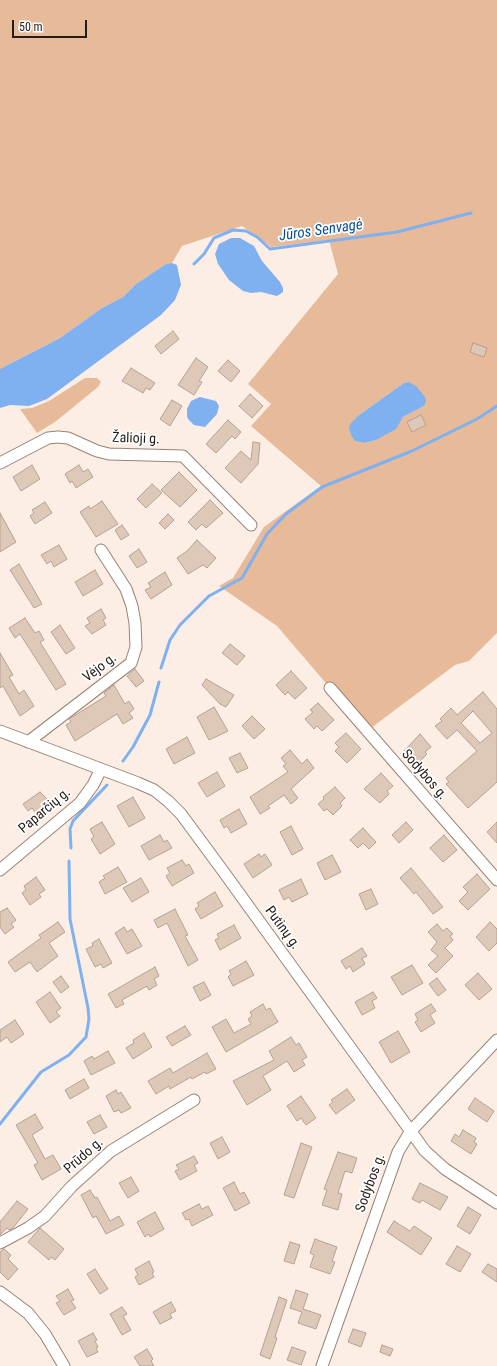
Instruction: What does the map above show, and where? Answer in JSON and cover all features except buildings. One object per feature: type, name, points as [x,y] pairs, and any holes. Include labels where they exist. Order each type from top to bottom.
[{"type":"street","name":"Žalioji g.","points":[[0,463],[48,438],[58,437],[68,438],[97,451],[109,454],[183,456],[251,525]]},
{"type":"street","name":"Vėjo g.","points":[[28,742],[131,663],[136,647],[135,623],[132,606],[126,589],[101,550]]},
{"type":"street","name":"Sodybos g.","points":[[330,688],[497,880]]},
{"type":"street","name":"Putinų g.","points":[[0,731],[154,790],[168,801],[181,814],[410,1132],[432,1159],[497,1203]]},
{"type":"street","name":"Paparčių g.","points":[[0,870],[80,802],[93,785],[101,769]]},
{"type":"street","name":"Sodybos g.","points":[[322,1366],[398,1152],[410,1132],[497,1040]]},
{"type":"street","name":"Prūdo g.","points":[[0,1243],[28,1228],[45,1216],[72,1186],[111,1151],[194,1100]]},
{"type":"street","points":[[0,1292],[28,1313],[45,1334],[64,1366]]},
{"type":"shaded area","points":[[0,0],[497,0],[497,633],[469,661],[455,665],[367,731],[277,626],[219,586],[233,578],[264,527],[321,486],[251,426],[271,404],[248,384],[338,274],[329,240],[271,247],[242,226],[182,246],[172,263],[166,264],[136,284],[123,297],[102,308],[60,338],[0,369]],"holes":[[[409,382],[424,406],[403,417],[376,440],[364,443],[355,441],[359,415],[404,383]]]},
{"type":"shaded area","points":[[85,378],[97,378],[101,382],[98,387],[55,422],[37,433],[20,409],[32,408],[49,401]]},
{"type":"water","points":[[231,238],[240,238],[254,246],[262,261],[280,282],[283,292],[277,296],[261,292],[251,293],[243,291],[229,280],[218,264],[215,254],[219,244]]},
{"type":"water","points":[[172,263],[177,265],[181,285],[175,300],[161,315],[47,399],[29,406],[10,405],[0,408],[0,369],[60,338],[102,308],[123,297],[136,284],[166,264]]},
{"type":"water","points":[[409,382],[416,386],[425,397],[426,401],[424,406],[403,417],[396,429],[376,440],[364,443],[355,441],[351,435],[349,427],[351,423],[359,415],[404,383]]},
{"type":"water","points":[[200,397],[216,401],[219,406],[217,414],[205,427],[194,425],[187,416],[187,409],[191,401]]},
{"type":"waterway","name":"Jūros Senvagė","points":[[194,264],[204,254],[214,238],[233,230],[246,231],[257,237],[270,249],[397,232],[471,213]]},
{"type":"waterway","points":[[161,668],[170,640],[180,625],[209,596],[242,578],[267,534],[286,514],[322,487],[412,451],[477,419],[497,406]]},
{"type":"waterway","points":[[123,761],[133,747],[150,715],[159,682]]},
{"type":"waterway","points":[[71,848],[70,829],[73,821],[107,785]]},
{"type":"waterway","points":[[0,1124],[41,1072],[69,1055],[86,1037],[89,1019],[88,1008],[70,919],[69,861]]}]
